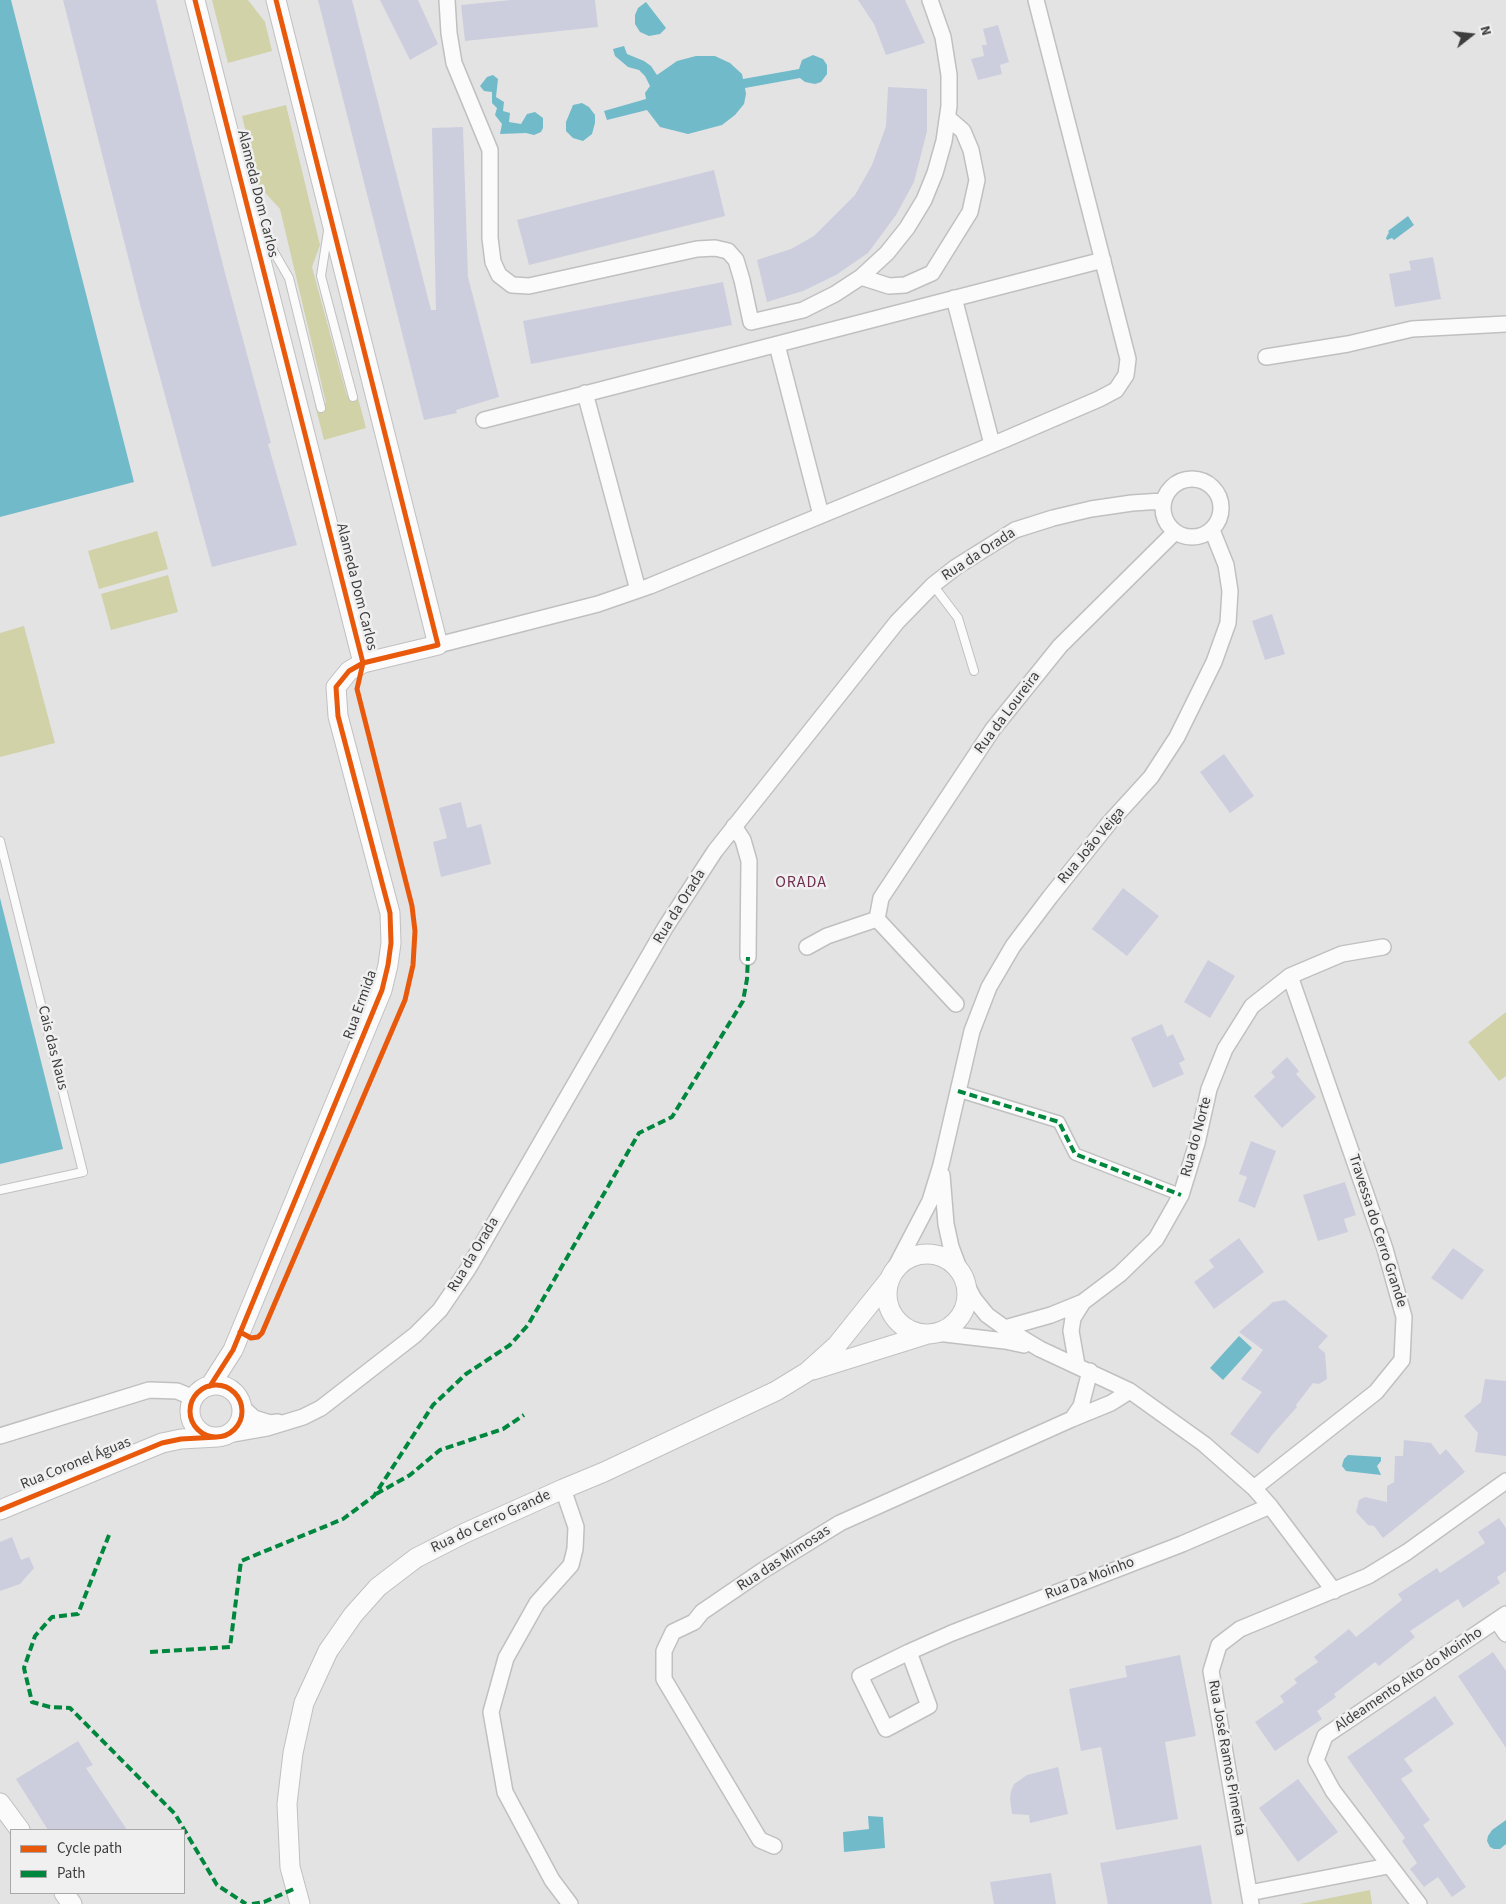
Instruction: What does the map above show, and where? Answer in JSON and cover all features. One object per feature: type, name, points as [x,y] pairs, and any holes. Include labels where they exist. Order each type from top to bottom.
[{"type":"street","name":"Alameda Dom Carlos","points":[[195,0],[363,663],[438,645]]},
{"type":"street","points":[[276,0],[438,645],[598,604],[638,590],[992,444],[1116,390],[1126,375],[1128,359],[1036,0]]},
{"type":"street","points":[[447,0],[449,34],[454,62],[490,150],[490,238],[493,262],[499,275],[512,285],[529,286],[697,249],[715,248],[728,251],[736,260],[751,322],[803,310],[835,294],[861,277],[887,253],[907,228],[924,200],[937,165],[948,118],[949,75],[942,37],[930,0]]},
{"type":"street","points":[[861,277],[889,286],[906,285],[932,273],[970,212],[977,180],[971,150],[963,131],[948,118]]},
{"type":"street","points":[[484,420],[1103,260]]},
{"type":"street","points":[[954,298],[992,444]]},
{"type":"street","points":[[1266,357],[1348,344],[1412,329],[1506,324]]},
{"type":"street","points":[[777,345],[821,515]]},
{"type":"street","points":[[585,393],[638,590]]},
{"type":"street","points":[[1186,479],[1195,479],[1210,485],[1216,492],[1221,508],[1220,516],[1212,530],[1198,537],[1182,536],[1168,526],[1164,518],[1163,501],[1172,487],[1186,479]]},
{"type":"street","name":"Rua da Orada","points":[[223,1436],[267,1428],[303,1417],[321,1408],[415,1335],[440,1310],[468,1268],[665,928],[715,851],[897,622],[933,585],[956,567],[1015,530],[1091,509],[1163,501]]},
{"type":"street","name":"Rua João Veiga","points":[[941,1165],[972,1031],[989,987],[1013,946],[1110,822],[1151,777],[1176,737],[1214,662],[1228,623],[1230,592],[1226,564],[1212,530]]},
{"type":"street","name":"Rua da Loureira","points":[[877,919],[881,898],[993,728],[1060,646],[1175,532]]},
{"type":"street","name":"Rua Ermida","points":[[233,1350],[382,990],[388,965],[391,943],[390,914],[338,716],[336,687],[349,671],[363,663]]},
{"type":"street","points":[[734,826],[744,840],[749,861],[748,957]]},
{"type":"street","points":[[807,947],[827,936],[877,919],[956,1004]]},
{"type":"street","name":"Rua do Norte","points":[[1005,1328],[1051,1315],[1082,1302],[1120,1274],[1156,1239],[1181,1195],[1198,1143],[1209,1089],[1225,1049],[1252,1006],[1290,976],[1342,954],[1383,946]]},
{"type":"street","name":"Travessa do Cerro Grande","points":[[1254,1488],[1376,1392],[1402,1360],[1404,1317],[1385,1249],[1290,976]]},
{"type":"street","points":[[958,1091],[1059,1122],[1075,1154],[1181,1195]]},
{"type":"street","points":[[941,1165],[930,1201],[892,1275],[886,1293],[894,1318],[915,1332],[1005,1341],[1040,1349]]},
{"type":"street","points":[[807,1372],[948,1328],[958,1319],[964,1308],[967,1295],[951,1247],[946,1224],[941,1165]]},
{"type":"street","points":[[892,1275],[902,1262],[922,1254],[943,1257],[952,1263],[974,1299],[987,1314],[1005,1328],[1040,1349],[1130,1391],[1204,1444],[1254,1488],[1270,1506],[1334,1591]]},
{"type":"street","name":"Rua do Cerro Grande","points":[[300,1904],[290,1867],[287,1804],[293,1753],[304,1703],[328,1651],[353,1616],[378,1587],[416,1558],[465,1533],[604,1472],[776,1391],[807,1372],[837,1345],[892,1275]]},
{"type":"street","points":[[1072,1419],[1080,1406],[1084,1368],[1071,1331],[1074,1318],[1082,1302]]},
{"type":"street","points":[[210,1386],[233,1350]]},
{"type":"street","points":[[162,1443],[181,1439],[223,1436],[237,1426],[242,1413],[231,1377],[233,1350]]},
{"type":"street","points":[[162,1443],[173,1435],[192,1406],[198,1392],[210,1386],[218,1385],[234,1392],[254,1418],[270,1423],[287,1421]]},
{"type":"street","points":[[0,1436],[157,1389],[177,1391],[192,1406],[193,1424],[200,1432],[208,1436],[223,1436]]},
{"type":"street","name":"Rua das Mimosas","points":[[774,1846],[760,1840],[664,1679],[664,1651],[673,1632],[694,1622],[702,1612],[762,1571],[840,1523],[1111,1403],[1130,1391]]},
{"type":"street","name":"Rua Coronel Águas","points":[[0,1510],[162,1443]]},
{"type":"street","name":"Rua José Ramos Pimenta","points":[[1250,1899],[1211,1671],[1219,1644],[1240,1629],[1368,1576],[1407,1552],[1506,1481]]},
{"type":"street","points":[[563,1489],[576,1527],[575,1549],[571,1564],[538,1603],[506,1658],[491,1712],[505,1792],[552,1880],[570,1904]]},
{"type":"street","name":"Rua Da Moinho","points":[[909,1652],[929,1706],[886,1729],[860,1676],[909,1652],[952,1632],[1182,1544],[1270,1506]]},
{"type":"street","name":"Aldeamento Alto do Moinho","points":[[1419,1904],[1388,1866],[1333,1791],[1316,1760],[1325,1736],[1501,1617],[1506,1634]]},
{"type":"street","points":[[0,1803],[19,1829]]},
{"type":"street","points":[[1250,1899],[1388,1866]]},
{"type":"lane","points":[[247,204],[289,278],[321,408]]},
{"type":"lane","points":[[330,216],[321,276],[353,397]]},
{"type":"lane","points":[[933,585],[958,618],[974,671]]},
{"type":"lane","name":"Cais das Naus","points":[[0,841],[84,1172],[0,1190]]},
{"type":"green space","points":[[212,0],[248,0],[265,22],[272,51],[228,63]]},
{"type":"green space","points":[[286,105],[320,245],[312,267],[347,396],[357,394],[366,428],[324,440],[315,405],[326,403],[280,209],[258,185],[242,116]]},
{"type":"green space","points":[[157,531],[168,569],[99,589],[88,551]]},
{"type":"green space","points":[[168,575],[178,612],[111,630],[101,594]]},
{"type":"green space","points":[[24,626],[55,743],[0,757],[0,633]]},
{"type":"green space","points":[[1506,1012],[1506,1076],[1499,1081],[1468,1042]]},
{"type":"green space","points":[[1370,1890],[1372,1904],[1300,1904]]},
{"type":"water","points":[[0,0],[11,0],[134,482],[0,517]]},
{"type":"water","points":[[646,2],[666,28],[660,34],[649,36],[640,32],[635,24],[635,15],[638,8]]},
{"type":"water","points":[[624,46],[627,54],[644,61],[651,66],[657,75],[677,61],[696,56],[715,56],[730,63],[742,74],[743,79],[799,69],[802,60],[813,55],[823,59],[827,65],[827,74],[821,82],[815,84],[805,82],[800,78],[745,88],[744,104],[735,115],[722,125],[688,134],[660,127],[647,110],[607,120],[604,111],[646,99],[645,93],[650,86],[645,76],[639,70],[628,67],[615,56],[613,49]]},
{"type":"water","points":[[493,75],[498,79],[496,97],[504,102],[503,111],[510,113],[509,122],[521,124],[527,114],[535,112],[543,118],[541,132],[534,135],[526,133],[500,134],[502,124],[495,115],[497,108],[492,103],[492,92],[484,91],[480,86],[487,77]]},
{"type":"water","points":[[582,103],[589,107],[595,115],[592,134],[583,141],[573,138],[566,131],[566,122],[573,105]]},
{"type":"water","points":[[1408,216],[1414,225],[1394,240],[1392,238],[1387,240],[1388,231]]},
{"type":"water","points":[[0,898],[63,1149],[0,1164]]},
{"type":"water","points":[[1239,1336],[1252,1348],[1223,1380],[1210,1368]]},
{"type":"water","points":[[1348,1455],[1381,1457],[1381,1461],[1377,1466],[1381,1475],[1346,1471],[1342,1466],[1344,1459]]},
{"type":"water","points":[[868,1816],[883,1817],[885,1848],[844,1852],[843,1832],[869,1829]]},
{"type":"water","points":[[1506,1820],[1506,1844],[1500,1849],[1490,1847],[1487,1841],[1488,1836],[1492,1830]]},
{"type":"building","points":[[63,0],[156,0],[225,273],[271,443],[268,444],[297,545],[212,567],[141,308]]},
{"type":"building","points":[[318,0],[352,0],[431,310],[436,310],[432,128],[463,127],[468,277],[499,397],[456,410],[457,413],[424,420]]},
{"type":"building","points":[[380,0],[418,0],[438,44],[410,60]]},
{"type":"building","points":[[511,0],[595,0],[598,27],[465,41],[461,5]]},
{"type":"building","points":[[858,0],[905,0],[925,43],[886,55],[874,24]]},
{"type":"building","points":[[998,25],[1009,62],[1000,65],[1002,74],[978,80],[971,59],[984,56],[982,45],[987,45],[983,29]]},
{"type":"building","points":[[888,87],[927,89],[927,131],[914,182],[896,215],[868,253],[836,275],[803,291],[767,302],[757,260],[791,249],[814,236],[855,195],[872,165],[886,126]]},
{"type":"building","points":[[714,170],[725,216],[529,265],[517,220]]},
{"type":"building","points":[[1433,257],[1441,299],[1395,307],[1389,274],[1411,270],[1409,261]]},
{"type":"building","points":[[723,282],[732,325],[531,364],[523,321]]},
{"type":"building","points":[[1272,614],[1285,654],[1265,660],[1252,621]]},
{"type":"building","points":[[1224,754],[1254,796],[1230,813],[1200,772]]},
{"type":"building","points":[[461,802],[467,828],[481,824],[491,864],[441,877],[433,842],[447,838],[439,808]]},
{"type":"building","points":[[1123,888],[1159,916],[1127,956],[1092,929]]},
{"type":"building","points":[[1208,960],[1235,976],[1210,1018],[1184,1002]]},
{"type":"building","points":[[1162,1024],[1167,1037],[1173,1034],[1185,1060],[1179,1063],[1184,1074],[1153,1088],[1131,1038]]},
{"type":"building","points":[[1287,1057],[1299,1071],[1296,1074],[1316,1097],[1282,1128],[1254,1096],[1275,1077],[1271,1072]]},
{"type":"building","points":[[1251,1141],[1276,1151],[1255,1208],[1238,1201],[1247,1177],[1239,1174]]},
{"type":"building","points":[[1345,1182],[1356,1215],[1344,1219],[1348,1232],[1318,1241],[1303,1195]]},
{"type":"building","points":[[1239,1238],[1264,1272],[1214,1309],[1194,1282],[1214,1267],[1209,1260]]},
{"type":"building","points":[[1453,1248],[1484,1270],[1462,1300],[1431,1278]]},
{"type":"building","points":[[1285,1300],[1328,1336],[1318,1347],[1325,1353],[1327,1379],[1319,1384],[1313,1383],[1296,1405],[1297,1407],[1258,1454],[1230,1434],[1262,1392],[1241,1379],[1263,1350],[1239,1332],[1273,1302]]},
{"type":"building","points":[[1485,1379],[1506,1381],[1506,1456],[1475,1452],[1478,1433],[1464,1416],[1481,1402]]},
{"type":"building","points":[[1404,1440],[1431,1443],[1440,1455],[1446,1449],[1465,1472],[1383,1538],[1374,1526],[1368,1525],[1356,1512],[1359,1500],[1365,1497],[1387,1502],[1387,1486],[1394,1482],[1395,1456],[1403,1456]]},
{"type":"building","points":[[1499,1518],[1506,1528],[1506,1571],[1497,1577],[1500,1583],[1463,1608],[1458,1599],[1410,1631],[1415,1637],[1379,1666],[1375,1662],[1334,1694],[1336,1697],[1317,1711],[1322,1719],[1275,1751],[1255,1722],[1284,1702],[1280,1696],[1297,1683],[1294,1679],[1318,1662],[1314,1657],[1349,1629],[1356,1637],[1402,1600],[1398,1594],[1437,1568],[1440,1573],[1485,1543],[1478,1532]]},
{"type":"building","points":[[12,1537],[21,1560],[29,1557],[34,1568],[20,1584],[0,1591],[0,1542]]},
{"type":"building","points":[[1493,1652],[1506,1671],[1506,1748],[1458,1676]]},
{"type":"building","points":[[1180,1655],[1196,1736],[1165,1742],[1178,1819],[1116,1830],[1101,1747],[1081,1751],[1069,1689],[1127,1677],[1125,1666]]},
{"type":"building","points":[[1435,1696],[1454,1724],[1404,1759],[1413,1771],[1401,1779],[1430,1820],[1423,1825],[1466,1887],[1452,1897],[1438,1877],[1424,1887],[1410,1869],[1417,1863],[1402,1841],[1405,1838],[1347,1757]]},
{"type":"building","points":[[78,1741],[93,1765],[86,1768],[126,1829],[47,1829],[16,1779]]},
{"type":"building","points":[[1058,1767],[1068,1814],[1030,1823],[1029,1815],[1012,1814],[1010,1798],[1014,1784],[1027,1775]]},
{"type":"building","points":[[1298,1779],[1338,1832],[1298,1862],[1259,1808]]},
{"type":"building","points":[[1201,1845],[1212,1904],[1108,1904],[1100,1863]]},
{"type":"building","points":[[1051,1873],[1056,1904],[994,1904],[990,1882]]},
{"type":"marked path","points":[[150,1652],[230,1647],[241,1561],[343,1519],[374,1496],[433,1405],[466,1374],[510,1345],[528,1325],[639,1133],[672,1117],[743,1001],[748,957]]},
{"type":"marked path","points":[[958,1091],[1059,1122],[1075,1154],[1181,1195]]},
{"type":"marked path","points":[[376,1494],[410,1475],[440,1450],[503,1429],[524,1415]]},
{"type":"marked path","points":[[109,1535],[78,1614],[52,1617],[35,1636],[24,1668],[32,1702],[50,1707],[70,1708],[175,1814],[184,1829]]},
{"type":"marked path","points":[[185,1831],[217,1885],[246,1904]]},
{"type":"marked path","points":[[252,1904],[264,1902],[296,1888]]},
{"type":"cycle path","points":[[195,0],[363,663],[357,689],[412,906],[415,931],[413,965],[405,1000],[262,1333],[258,1337],[251,1338],[240,1332]]},
{"type":"cycle path","points":[[210,1386],[233,1350],[382,990],[388,965],[391,943],[390,913],[338,716],[336,687],[349,671],[363,663],[438,645],[276,0]]},
{"type":"cycle path","points":[[216,1385],[226,1387],[234,1393],[240,1401],[242,1411],[240,1421],[234,1429],[226,1435],[216,1437],[206,1435],[198,1429],[192,1421],[190,1411],[192,1401],[198,1393],[206,1387],[216,1385]]},
{"type":"cycle path","points":[[0,1510],[162,1443],[181,1439],[218,1437]]},
{"type":"district","name":"ORADA","points":[[801,883]]}]
